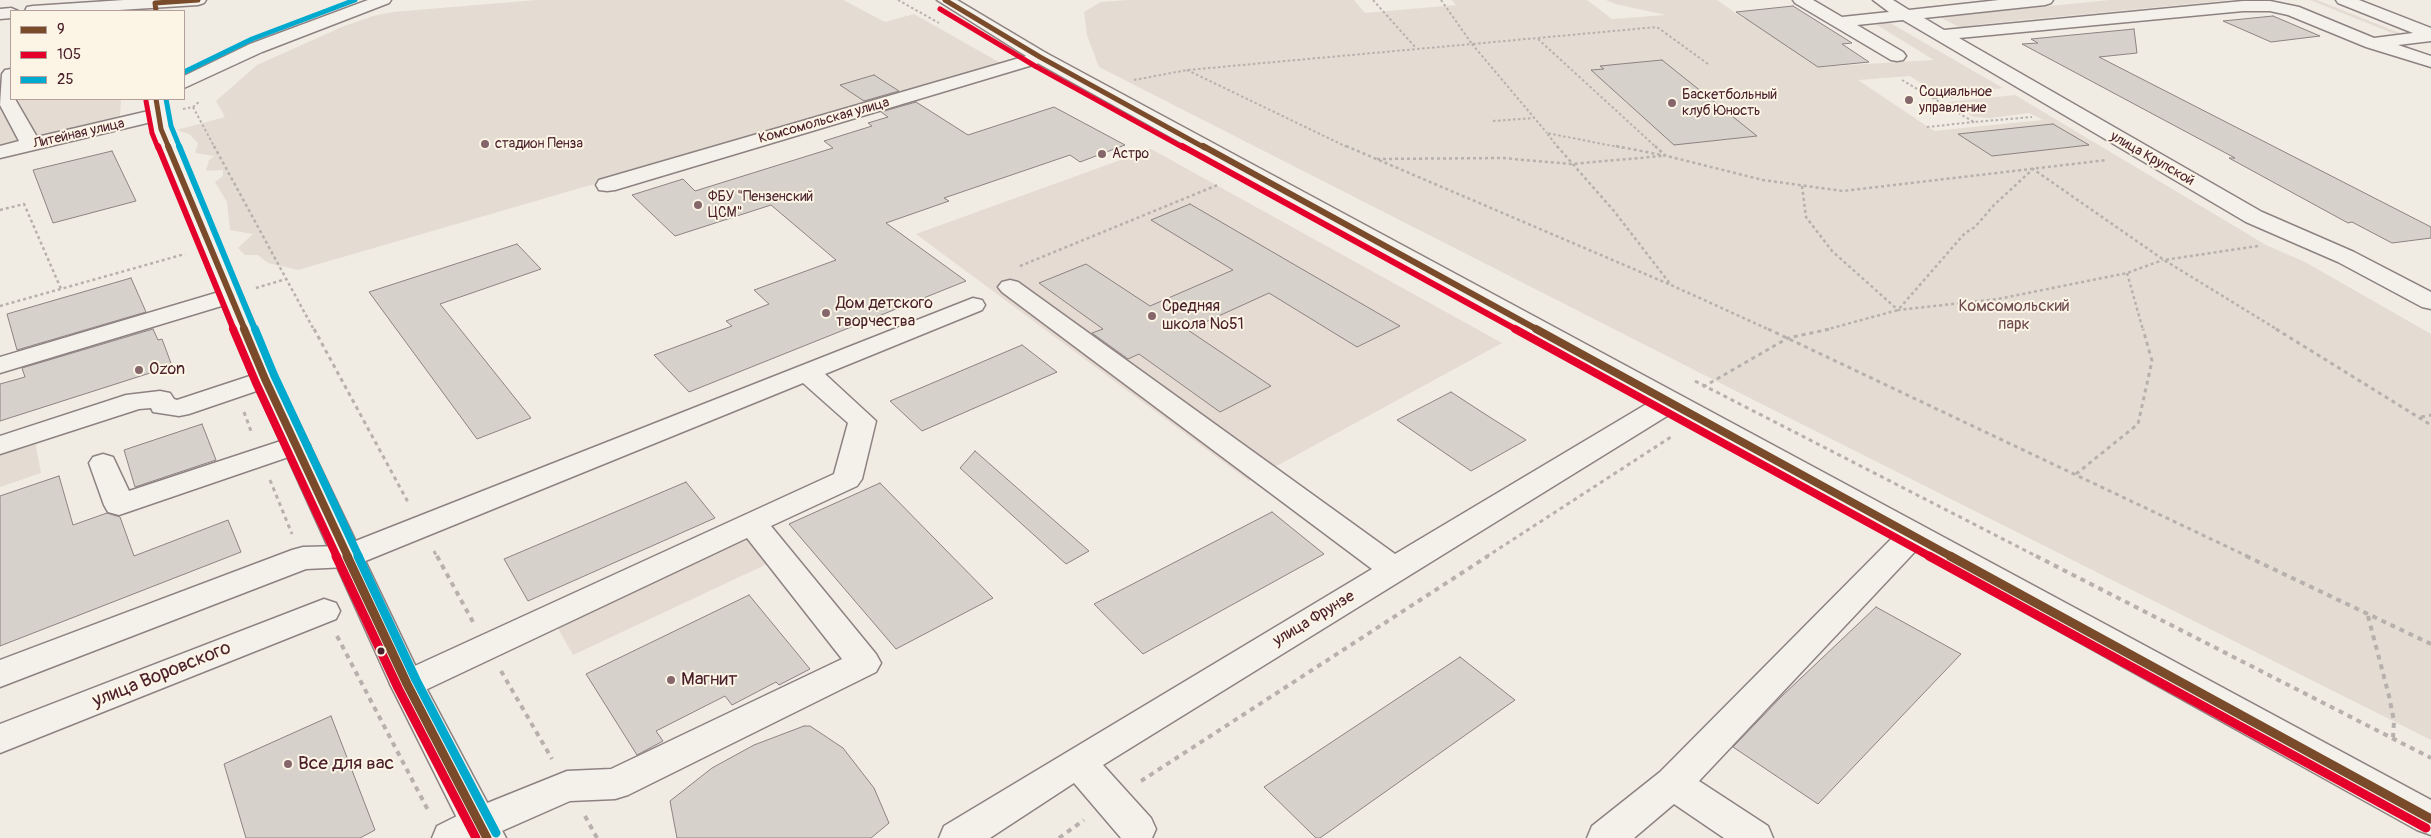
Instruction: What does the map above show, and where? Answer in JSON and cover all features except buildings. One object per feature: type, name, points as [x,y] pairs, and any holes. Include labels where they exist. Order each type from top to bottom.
[{"type":"main road","points":[[53,10],[155,5],[198,0]]},
{"type":"main road","points":[[185,83],[256,48],[383,0]]},
{"type":"main road","points":[[945,0],[1040,56],[1684,401],[1913,535],[2431,819]]},
{"type":"main road","points":[[1801,0],[1897,56]]},
{"type":"main road","name":"улица Крупской","points":[[1882,0],[2254,217],[2346,257],[2431,302]]},
{"type":"main road","points":[[1840,22],[2045,0]]},
{"type":"main road","points":[[2344,0],[2431,35]]},
{"type":"main road","points":[[1940,35],[2243,6],[2270,6],[2293,11],[2372,43],[2431,62]]},
{"type":"main road","points":[[2372,43],[2431,35]]},
{"type":"main road","name":"Комсомольская улица","points":[[607,184],[1040,56]]},
{"type":"main road","points":[[10,78],[5,97],[31,145]]},
{"type":"main road","points":[[157,106],[229,296],[265,379],[407,684],[473,833],[567,786],[615,784],[864,662],[752,523]]},
{"type":"main road","name":"Литейная улица","points":[[0,152],[31,145],[157,106]]},
{"type":"main road","points":[[1010,287],[1395,570]]},
{"type":"main road","points":[[0,365],[229,296]]},
{"type":"main road","points":[[0,674],[302,558],[347,556],[973,304]]},
{"type":"main road","points":[[407,684],[847,479],[862,421],[806,372]]},
{"type":"main road","points":[[0,445],[136,401],[160,399],[163,406],[179,408],[265,379]]},
{"type":"main road","name":"улица Фрунзе","points":[[958,838],[1078,762],[1395,570],[1684,401]]},
{"type":"main road","points":[[103,463],[120,505],[296,445]]},
{"type":"main road","points":[[1606,838],[1673,783],[1913,535]]},
{"type":"main road","name":"улица Воровского","points":[[0,739],[324,611]]},
{"type":"main road","points":[[1078,762],[1137,829]]},
{"type":"main road","points":[[1673,783],[1754,838]]},
{"type":"path","points":[[1374,0],[1416,48]]},
{"type":"path","points":[[1441,0],[1472,44],[1535,118],[1571,164],[1614,212],[1672,285]]},
{"type":"path","points":[[1130,81],[1187,70],[1657,26],[1708,64]]},
{"type":"path","points":[[1537,38],[1666,156]]},
{"type":"path","points":[[1187,70],[1374,159],[1672,285],[1788,338],[2076,474],[2368,616],[2431,644]]},
{"type":"path","points":[[1902,80],[1974,122]]},
{"type":"path","points":[[1934,98],[2031,88]]},
{"type":"path","points":[[192,107],[487,647],[597,838]]},
{"type":"path","points":[[1927,127],[2035,117]]},
{"type":"path","points":[[1493,121],[1535,118]]},
{"type":"path","points":[[1547,133],[1666,156],[1763,180],[1842,191],[2145,155]]},
{"type":"path","points":[[1374,159],[1502,158],[1571,164],[1666,156]]},
{"type":"path","points":[[2033,169],[2164,260],[2420,417],[2431,426]]},
{"type":"path","points":[[1898,310],[1965,233],[1975,227],[1994,205],[2033,169]]},
{"type":"path","points":[[1010,287],[1014,268],[1225,182]]},
{"type":"path","points":[[1802,186],[1806,217],[1832,251],[1898,310]]},
{"type":"path","points":[[0,210],[24,204],[61,289]]},
{"type":"path","points":[[1059,838],[1704,386],[1788,338],[1834,328],[1898,310],[1998,299],[2127,273],[2164,260],[2301,239]]},
{"type":"path","points":[[0,306],[186,254]]},
{"type":"path","points":[[2076,474],[2138,424],[2152,361],[2127,273]]},
{"type":"path","points":[[1684,401],[1704,386]]},
{"type":"path","points":[[1704,386],[2431,758]]},
{"type":"path","points":[[2420,417],[2431,415]]},
{"type":"path","points":[[2368,616],[2389,696],[2394,721],[2393,737]]},
{"type":"shaded area","points":[[1151,149],[1502,343],[1249,481],[916,234]]},
{"type":"shaded area","points":[[745,537],[767,564],[573,655],[555,623]]},
{"type":"green space","name":"стадион Пенза","points":[[537,0],[843,0],[885,22],[914,14],[1004,65],[298,270],[268,263],[258,255],[245,255],[238,248],[253,234],[230,230],[227,202],[215,182],[223,176],[223,170],[206,171],[209,160],[215,156],[195,153],[198,143],[189,134],[177,130],[225,117],[216,101],[257,65],[342,27],[373,16],[393,12]]},
{"type":"green space","name":"Комсомольский парк","points":[[1128,0],[1354,0],[1365,13],[1456,5],[1452,0],[1587,0],[1612,19],[1666,15],[1615,4],[1606,0],[1717,0],[1744,19],[1760,17],[1818,67],[1934,60],[1877,25],[1885,20],[2003,88],[1940,96],[1910,76],[1858,80],[1934,131],[2043,120],[2029,113],[1990,118],[1974,117],[1948,102],[2015,95],[2266,245],[2305,262],[2431,334],[2431,740],[1716,381],[1099,67],[1087,35],[1084,12],[1101,2]]},
{"type":"green space","points":[[2110,0],[2231,0],[1982,24],[1961,28],[1940,17]]},
{"type":"green space","points":[[2310,0],[2317,0],[2402,34],[2392,33]]},
{"type":"green space","points":[[10,88],[10,100],[121,100],[120,116],[116,121],[0,148],[0,103]]},
{"type":"green space","points":[[35,441],[41,473],[0,487],[0,453]]},
{"type":"transit line","name":"9","points":[[156,10],[155,3],[198,0]]},
{"type":"transit line","name":"25","points":[[185,72],[252,39],[355,0]]},
{"type":"transit line","name":"9","points":[[945,0],[1040,57],[2431,819]]},
{"type":"transit line","name":"105","points":[[940,9],[1035,66],[2426,828]]},
{"type":"transit line","name":"9","points":[[156,100],[161,129],[265,379],[407,684],[487,838]]},
{"type":"transit line","name":"25","points":[[166,100],[171,126],[274,375],[416,680],[496,833]]},
{"type":"transit line","name":"105","points":[[146,101],[152,133],[256,383],[398,688],[476,838]]},
{"type":"place","name":"Социальное управление","points":[[1909,100]]},
{"type":"place","name":"Баскетбольный клуб Юность","points":[[1672,103]]},
{"type":"place","name":"стадион Пенза","points":[[485,144]]},
{"type":"place","name":"Астро","points":[[1102,154]]},
{"type":"place","name":"ФБУ \"Пензенский ЦСМ\"","points":[[698,205]]},
{"type":"place","name":"Дом детского творчества","points":[[826,313]]},
{"type":"place","name":"Средняя школа №51","points":[[1152,316]]},
{"type":"place","name":"Ozon","points":[[139,370]]},
{"type":"place","name":"Магнит","points":[[671,680]]},
{"type":"place","name":"Все для вас","points":[[288,764]]}]
